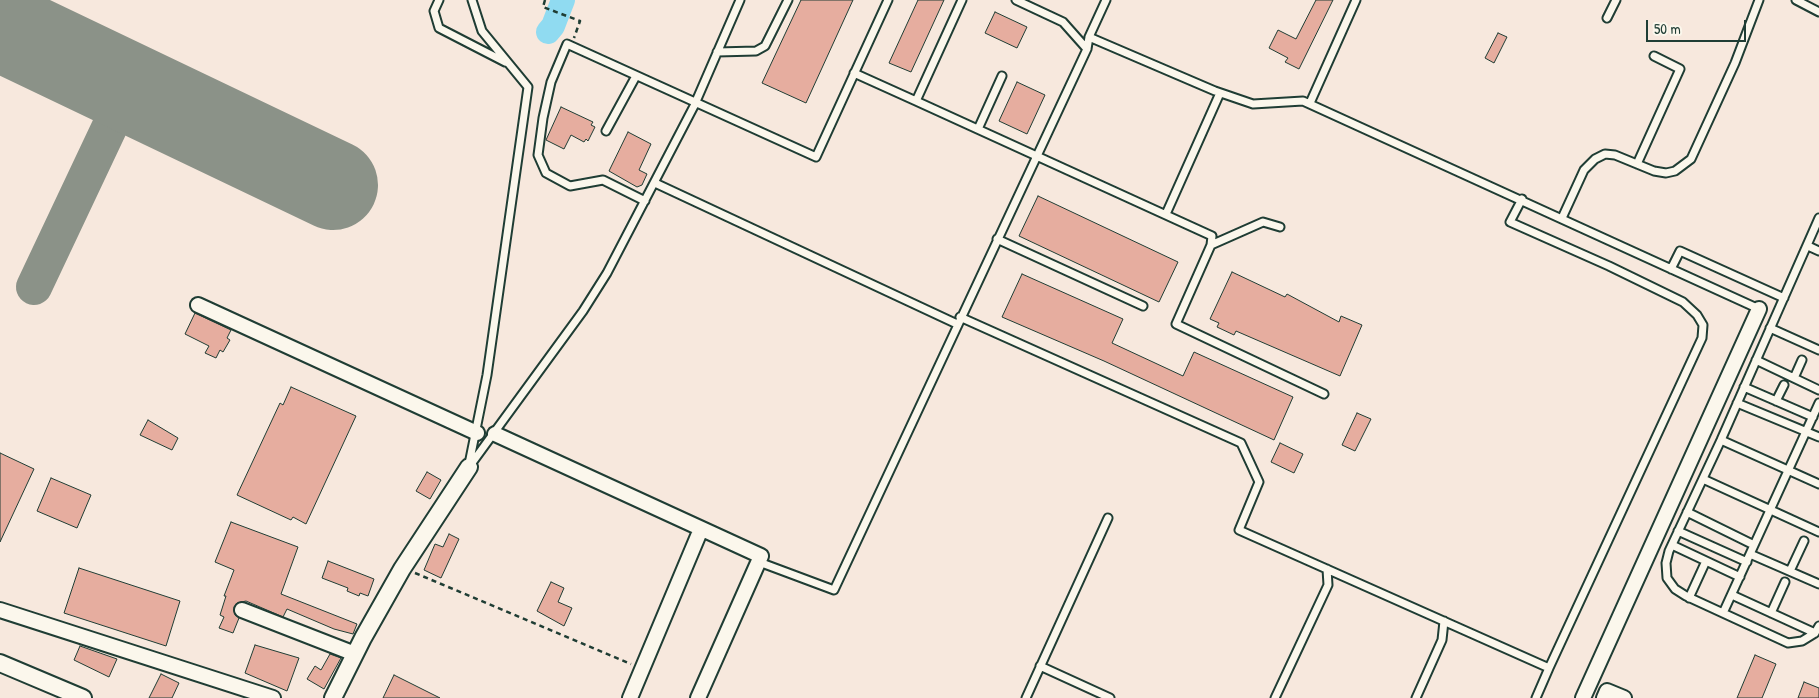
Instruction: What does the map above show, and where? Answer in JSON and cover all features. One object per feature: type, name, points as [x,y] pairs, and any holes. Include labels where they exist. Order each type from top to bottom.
[{"type":"street","points":[[198,305],[477,433]]},
{"type":"street","points":[[1583,698],[1760,309]]},
{"type":"street","points":[[495,434],[761,556],[698,698]]},
{"type":"street","points":[[333,698],[355,654],[402,570],[469,467]]},
{"type":"street","points":[[630,698],[700,529]]},
{"type":"street","points":[[0,610],[273,698]]},
{"type":"street","points":[[242,610],[355,654]]},
{"type":"street","points":[[0,663],[83,698]]},
{"type":"street","points":[[1604,698],[1607,692],[1624,698]]},
{"type":"lane","points":[[439,0],[434,11],[439,28],[510,64]]},
{"type":"lane","points":[[469,467],[477,433],[522,142],[528,87],[482,31],[472,0]]},
{"type":"lane","points":[[469,467],[495,434],[583,311],[607,273],[695,102],[740,0]]},
{"type":"lane","points":[[717,52],[756,51],[765,46],[788,0]]},
{"type":"lane","points":[[645,201],[603,180],[570,186],[546,173],[538,155],[543,118],[551,82],[566,44],[816,157],[888,0]]},
{"type":"lane","points":[[916,101],[962,0]]},
{"type":"lane","points":[[1016,0],[1063,22],[1087,49]]},
{"type":"lane","points":[[759,562],[834,590],[1087,49],[1089,37],[1106,0]]},
{"type":"lane","points":[[1310,104],[1356,0]]},
{"type":"lane","points":[[1607,18],[1616,0]]},
{"type":"lane","points":[[1562,218],[1584,170],[1595,159],[1605,154],[1615,155],[1666,173],[1675,171],[1691,159],[1735,63],[1759,0]]},
{"type":"lane","points":[[1796,0],[1819,12]]},
{"type":"lane","points":[[1089,37],[1220,93],[1253,104],[1303,100],[1760,309]]},
{"type":"lane","points":[[1637,164],[1680,69],[1654,56]]},
{"type":"lane","points":[[854,73],[1212,236],[1211,245],[1176,324],[1324,394]]},
{"type":"lane","points":[[606,131],[636,76]]},
{"type":"lane","points":[[978,129],[1002,76]]},
{"type":"lane","points":[[1166,214],[1220,93]]},
{"type":"lane","points":[[655,183],[959,321],[1241,443],[1259,482],[1239,530],[1549,668]]},
{"type":"lane","points":[[1522,199],[1510,222],[1609,266],[1682,302],[1697,315],[1703,325],[1702,338],[1536,698]]},
{"type":"lane","points":[[1817,629],[1802,641],[1788,643],[1689,598],[1675,589],[1667,578],[1666,563],[1678,531],[1721,440],[1819,218]]},
{"type":"lane","points":[[1211,245],[1263,222],[1280,226]]},
{"type":"lane","points":[[997,239],[1143,306]]},
{"type":"lane","points":[[1808,246],[1819,251]]},
{"type":"lane","points":[[1671,269],[1680,250],[1784,298]]},
{"type":"lane","points":[[1770,328],[1819,350]]},
{"type":"lane","points":[[1756,360],[1819,390]]},
{"type":"lane","points":[[1794,378],[1802,360]]},
{"type":"lane","points":[[1776,401],[1784,385]]},
{"type":"lane","points":[[1744,387],[1813,417]]},
{"type":"lane","points":[[1737,403],[1819,437]]},
{"type":"lane","points":[[1723,613],[1819,403]]},
{"type":"lane","points":[[1721,440],[1819,484]]},
{"type":"lane","points":[[1703,479],[1819,532]]},
{"type":"lane","points":[[1688,512],[1754,544]]},
{"type":"lane","points":[[1026,698],[1108,518]]},
{"type":"lane","points":[[1678,531],[1747,562]]},
{"type":"lane","points":[[1790,571],[1804,541]]},
{"type":"lane","points":[[1672,546],[1740,577]]},
{"type":"lane","points":[[1750,554],[1819,584]]},
{"type":"lane","points":[[1689,598],[1706,561]]},
{"type":"lane","points":[[1275,698],[1328,585],[1327,569]]},
{"type":"lane","points":[[1771,613],[1785,582]]},
{"type":"lane","points":[[1732,595],[1771,613],[1817,629]]},
{"type":"lane","points":[[1416,698],[1442,640],[1444,621]]},
{"type":"lane","points":[[1040,666],[1110,698]]},
{"type":"path","points":[[545,0],[543,7],[580,21],[571,46]]},
{"type":"path","points":[[402,570],[420,574],[642,668]]},
{"type":"building","points":[[801,0],[853,0],[806,103],[762,83]]},
{"type":"building","points":[[918,0],[944,0],[911,72],[889,63]]},
{"type":"building","points":[[1316,0],[1333,0],[1299,69],[1285,62],[1288,58],[1269,48],[1278,30],[1296,39]]},
{"type":"building","points":[[995,12],[1027,27],[1017,48],[985,33]]},
{"type":"building","points":[[1498,33],[1507,37],[1494,63],[1485,58]]},
{"type":"building","points":[[1017,82],[1045,95],[1027,134],[999,121]]},
{"type":"building","points":[[561,107],[593,122],[591,125],[595,127],[588,141],[586,139],[584,142],[571,135],[564,149],[546,140]]},
{"type":"building","points":[[628,132],[651,144],[639,170],[647,174],[642,185],[637,187],[609,171]]},
{"type":"building","points":[[1038,196],[1178,262],[1159,302],[1019,236]]},
{"type":"building","points":[[1232,272],[1285,297],[1287,294],[1339,322],[1341,316],[1362,325],[1340,376],[1236,331],[1234,335],[1217,327],[1219,323],[1210,319]]},
{"type":"building","points":[[1022,274],[1123,319],[1112,343],[1183,376],[1194,352],[1293,397],[1274,440],[1104,361],[1002,317]]},
{"type":"building","points":[[195,313],[231,330],[227,338],[230,340],[223,352],[220,350],[216,358],[205,353],[209,346],[185,334]]},
{"type":"building","points":[[291,387],[356,416],[306,524],[293,517],[291,520],[237,495],[280,403],[283,405]]},
{"type":"building","points":[[1357,413],[1371,419],[1355,451],[1342,445]]},
{"type":"building","points":[[148,420],[178,438],[172,450],[140,435]]},
{"type":"building","points":[[1280,443],[1303,454],[1294,473],[1271,462]]},
{"type":"building","points":[[0,453],[34,469],[0,542]]},
{"type":"building","points":[[427,472],[441,480],[430,499],[416,491]]},
{"type":"building","points":[[51,478],[91,495],[77,528],[37,511]]},
{"type":"building","points":[[231,522],[298,547],[281,594],[357,624],[353,634],[334,629],[287,609],[283,617],[246,601],[237,603],[234,607],[235,615],[239,618],[233,633],[219,628],[224,617],[220,615],[226,596],[224,596],[234,570],[215,562]]},
{"type":"building","points":[[449,534],[459,539],[441,578],[424,570],[435,544],[443,547]]},
{"type":"building","points":[[328,561],[374,579],[368,596],[360,593],[359,596],[347,591],[348,588],[322,578]]},
{"type":"building","points":[[79,568],[180,601],[166,646],[64,613]]},
{"type":"building","points":[[551,582],[564,588],[558,602],[572,608],[564,626],[537,611]]},
{"type":"building","points":[[255,645],[299,658],[287,691],[245,673]]},
{"type":"building","points":[[80,646],[117,659],[109,677],[74,660]]},
{"type":"building","points":[[330,654],[341,658],[324,689],[307,679],[315,666],[321,670]]},
{"type":"building","points":[[1755,655],[1776,664],[1762,698],[1737,698]]},
{"type":"building","points":[[161,674],[179,683],[172,698],[149,698]]},
{"type":"building","points":[[394,675],[440,698],[383,698]]},
{"type":"building","points":[[1804,682],[1819,688],[1819,698],[1798,698]]},
{"type":"waterway","points":[[548,32],[553,26],[563,0]]},
{"type":"taxiway","points":[[34,287],[128,88]]},
{"type":"runway","points":[[0,26],[333,185]]}]
